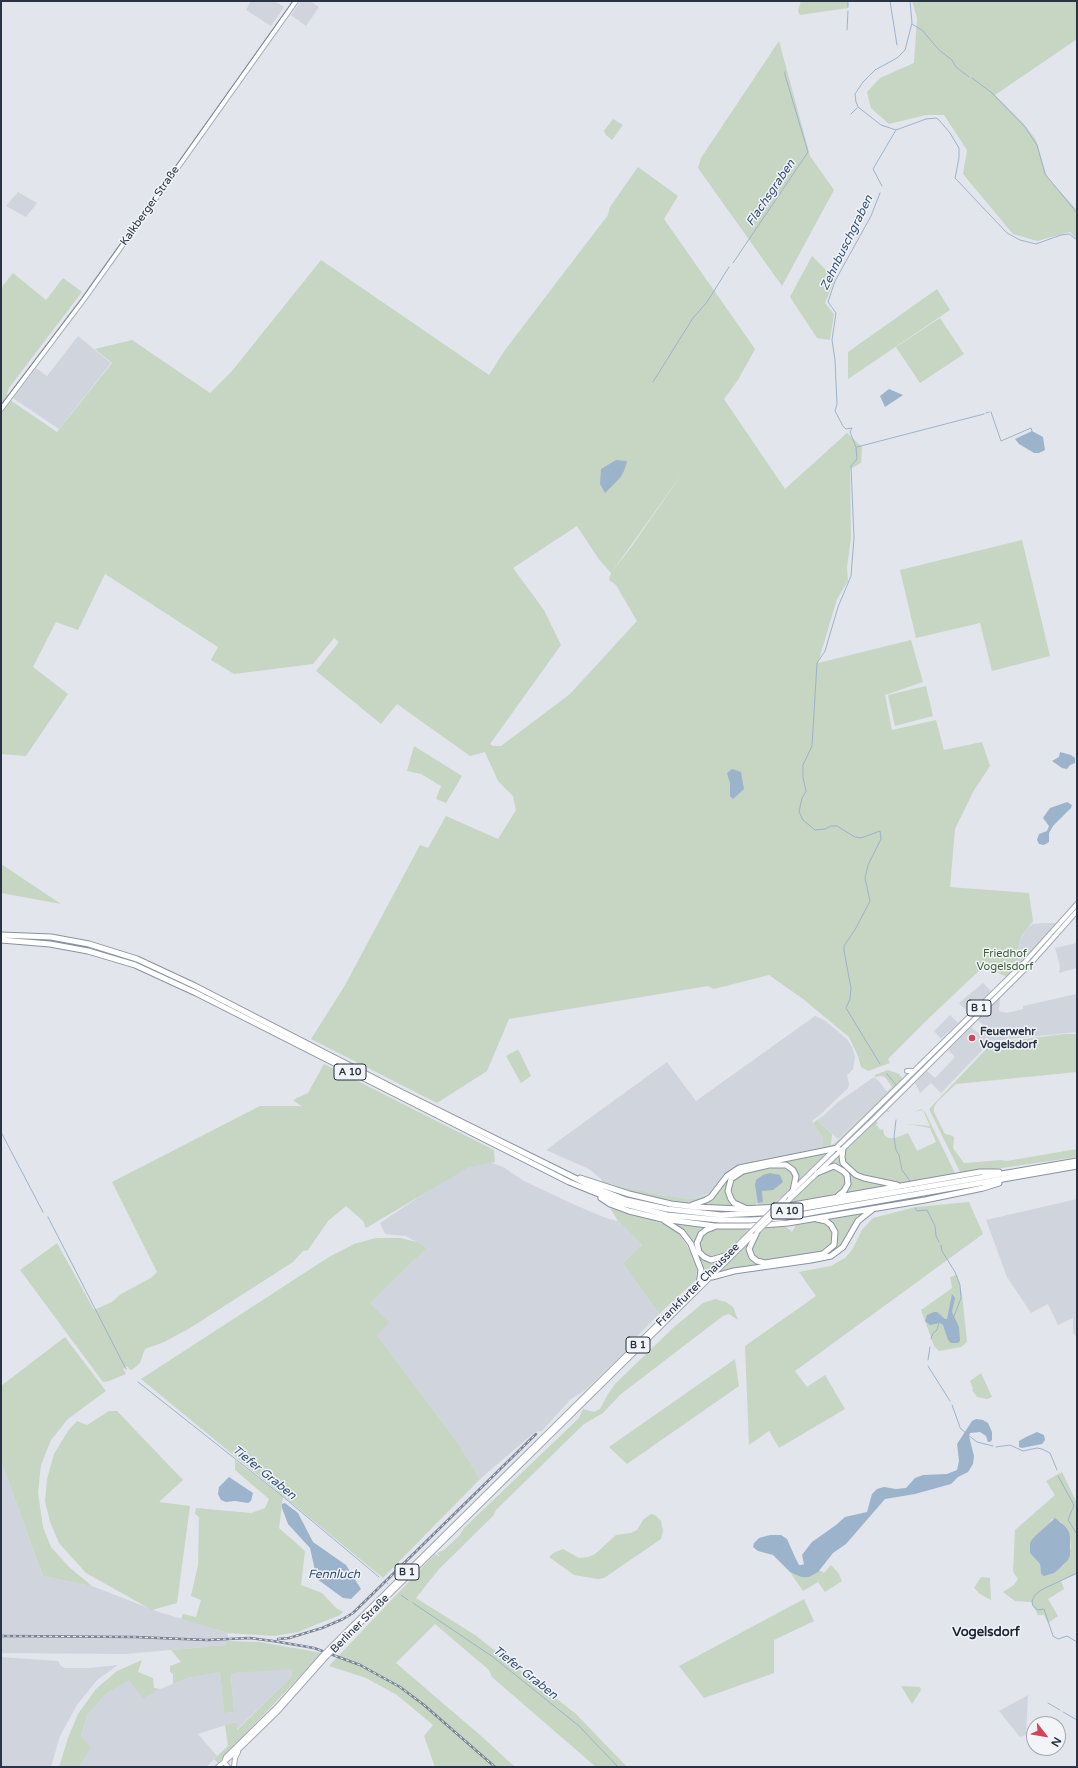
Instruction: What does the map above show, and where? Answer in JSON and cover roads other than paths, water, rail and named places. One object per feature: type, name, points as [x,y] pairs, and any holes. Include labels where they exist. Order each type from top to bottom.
[{"type":"highway","name":"A 10","points":[[1,934],[51,937],[82,943],[137,959],[195,986],[564,1174],[606,1192],[637,1202],[693,1213],[733,1215],[794,1210],[1077,1166]]},
{"type":"highway","name":"A 10","points":[[1,942],[20,941],[50,944],[88,951],[112,957],[153,972],[592,1193],[621,1203],[667,1215],[714,1220],[751,1220],[808,1213],[1015,1175],[1077,1160]]},
{"type":"highway","points":[[687,1206],[711,1197],[727,1176],[739,1168],[840,1149],[843,1163],[856,1175],[902,1186]]},
{"type":"highway","points":[[748,1209],[734,1203],[728,1191],[731,1179],[744,1171],[769,1165],[786,1165],[793,1170],[796,1176],[793,1191]]},
{"type":"highway","points":[[817,1172],[834,1166],[841,1168],[846,1175],[848,1184],[846,1188],[835,1198]]},
{"type":"highway","points":[[564,1174],[643,1197],[687,1206],[726,1209],[782,1207],[980,1172],[1015,1175]]},
{"type":"highway","points":[[592,1193],[610,1204],[629,1211],[662,1219],[718,1226],[772,1224],[876,1208],[983,1188],[1015,1175]]},
{"type":"highway","points":[[712,1277],[734,1271],[831,1256],[843,1247],[858,1221],[876,1208]]},
{"type":"highway","points":[[754,1232],[749,1249],[752,1257],[757,1261],[765,1263],[824,1254],[834,1245],[835,1232],[831,1225],[814,1218]]},
{"type":"highway","points":[[662,1219],[682,1232],[690,1244],[700,1266],[701,1273],[698,1285]]},
{"type":"highway","points":[[718,1226],[706,1230],[701,1234],[698,1240],[698,1248],[701,1254],[709,1259],[714,1260],[728,1254]]},
{"type":"main road","name":"Kalkberger Straße","points":[[1,408],[84,299],[296,1]]},
{"type":"main road","name":"B 1","points":[[754,1232],[784,1199],[840,1149],[907,1078],[1024,963],[1077,904]]},
{"type":"main road","name":"B 1","points":[[754,1232],[790,1199],[1031,963],[1077,911]]},
{"type":"main road","points":[[907,1071],[914,1071]]},
{"type":"main road","points":[[907,1078],[910,1082]]},
{"type":"main road","name":"Frankfurter Chaussee","points":[[542,1440],[576,1404],[728,1254],[754,1232]]},
{"type":"main road","name":"Frankfurter Chaussee","points":[[549,1437],[712,1277],[754,1232]]},
{"type":"main road","name":"Berliner Straße","points":[[332,1648],[549,1437]]},
{"type":"main road","name":"Berliner Straße","points":[[218,1767],[238,1750],[279,1710],[332,1648],[542,1440]]},
{"type":"main road","name":"Berliner Straße","points":[[224,1762],[226,1757],[278,1706],[324,1657]]},
{"type":"main road","points":[[234,1767],[238,1750]]},
{"type":"main road","points":[[224,1762],[228,1767]]},
{"type":"water","points":[[889,389],[903,395],[885,407],[880,396]]},
{"type":"water","points":[[1032,431],[1043,437],[1045,450],[1039,453],[1034,453],[1019,444],[1015,439]]},
{"type":"water","points":[[616,460],[627,461],[624,471],[620,478],[605,493],[600,484],[601,469]]},
{"type":"water","points":[[1060,752],[1071,755],[1075,758],[1075,763],[1070,765],[1067,769],[1062,768],[1052,761],[1059,757]]},
{"type":"water","points":[[732,769],[741,772],[744,789],[733,799],[730,796],[730,783],[727,773]]},
{"type":"water","points":[[1067,802],[1072,805],[1071,808],[1053,826],[1049,833],[1049,842],[1044,845],[1039,844],[1037,840],[1039,834],[1047,831],[1049,826],[1043,818],[1045,815],[1050,808]]},
{"type":"water","points":[[770,1173],[780,1175],[783,1182],[773,1190],[762,1191],[763,1202],[758,1203],[755,1185],[756,1180],[763,1175]]},
{"type":"water","points":[[952,1294],[955,1298],[952,1312],[959,1327],[960,1341],[958,1343],[951,1343],[948,1340],[943,1325],[940,1323],[930,1325],[925,1321],[927,1315],[934,1312],[937,1312],[947,1319]]},
{"type":"water","points":[[976,1419],[983,1420],[988,1423],[992,1432],[992,1440],[988,1442],[986,1436],[980,1432],[970,1433],[969,1436],[974,1456],[973,1464],[968,1472],[958,1477],[951,1484],[915,1494],[885,1499],[846,1544],[833,1553],[818,1572],[809,1577],[801,1577],[790,1572],[773,1555],[758,1551],[753,1547],[754,1543],[759,1538],[770,1535],[781,1535],[787,1539],[799,1565],[804,1564],[802,1555],[812,1542],[845,1517],[867,1512],[872,1494],[877,1489],[884,1487],[896,1489],[906,1488],[915,1478],[923,1475],[947,1474],[957,1470],[959,1461],[957,1444],[972,1421]]},
{"type":"water","points":[[1037,1432],[1044,1435],[1045,1440],[1042,1444],[1022,1448],[1019,1447],[1019,1441]]},
{"type":"water","points":[[229,1477],[253,1493],[251,1501],[248,1503],[235,1501],[226,1502],[221,1500],[218,1494],[219,1487]]},
{"type":"water","name":"Fennluch","points":[[285,1503],[298,1513],[313,1542],[346,1565],[361,1589],[351,1599],[343,1598],[317,1579],[310,1548],[288,1524],[282,1508],[282,1504]]},
{"type":"water","points":[[1055,1518],[1065,1526],[1069,1532],[1070,1555],[1068,1560],[1059,1569],[1054,1573],[1044,1576],[1041,1574],[1040,1564],[1030,1553],[1030,1543],[1033,1538]]},
{"type":"waterway","points":[[848,1],[848,7]]},
{"type":"waterway","points":[[890,1],[897,45]]},
{"type":"waterway","points":[[910,1],[912,23],[905,50],[897,58],[875,70],[863,82],[855,94],[858,107],[881,125],[896,130],[926,119],[936,118],[950,133],[959,148],[959,158],[955,178],[1007,233],[1020,240],[1036,244],[1061,235],[1069,234],[1077,240]]},
{"type":"waterway","points":[[847,30],[848,11]]},
{"type":"waterway","points":[[912,24],[922,30],[939,50],[952,60],[956,67],[969,77]]},
{"type":"waterway","name":"Flachsgraben","points":[[733,263],[808,152],[785,72]]},
{"type":"waterway","points":[[972,78],[992,93],[1025,127],[1037,145],[1045,174],[1077,213]]},
{"type":"waterway","name":"Flachsgraben","points":[[851,114],[857,108]]},
{"type":"waterway","name":"Zehnbuschgraben","points":[[882,186],[873,169],[896,130]]},
{"type":"waterway","name":"Zehnbuschgraben","points":[[880,193],[871,216],[835,281],[828,302],[836,313],[832,340],[835,360],[837,404],[835,411],[843,426],[846,429],[852,428],[850,432],[856,447],[857,459],[851,466],[854,538],[851,576],[838,607],[825,651],[817,663],[812,746],[803,765],[803,777],[806,791],[802,798],[799,812],[803,820],[815,830],[837,826],[855,837],[861,838],[880,831],[881,839],[868,865],[865,878],[870,901],[856,928],[844,946],[851,988],[850,999],[846,1008],[880,1064]]},
{"type":"waterway","name":"Flachsgraben","points":[[653,382],[693,318],[707,302],[729,267]]},
{"type":"waterway","points":[[991,412],[1001,441],[1031,428],[1032,431]]},
{"type":"waterway","points":[[857,447],[984,414]]},
{"type":"waterway","name":"Zehnbuschgraben","points":[[887,1074],[896,1085]]},
{"type":"waterway","name":"Zehnbuschgraben","points":[[896,1120],[894,1137],[896,1150],[899,1155],[902,1170],[910,1181]]},
{"type":"waterway","name":"Tiefer Graben","points":[[1,1132],[43,1212]]},
{"type":"waterway","name":"Zehnbuschgraben","points":[[915,1208],[917,1211],[927,1210],[935,1226],[936,1236],[939,1242]]},
{"type":"waterway","name":"Tiefer Graben","points":[[48,1217],[126,1369]]},
{"type":"waterway","name":"Zehnbuschgraben","points":[[941,1245],[942,1251],[955,1272],[960,1285],[961,1298],[954,1316]]},
{"type":"waterway","name":"Zehnbuschgraben","points":[[931,1339],[933,1333],[937,1330],[939,1323]]},
{"type":"waterway","name":"Zehnbuschgraben","points":[[928,1360],[930,1347]]},
{"type":"waterway","name":"Zehnbuschgraben","points":[[928,1366],[950,1401]]},
{"type":"waterway","name":"Tiefer Graben","points":[[138,1382],[281,1495],[379,1577]]},
{"type":"waterway","name":"Zehnbuschgraben","points":[[952,1405],[960,1427]]},
{"type":"waterway","name":"Zehnbuschgraben","points":[[960,1428],[966,1433]]},
{"type":"waterway","name":"Zehnbuschgraben","points":[[968,1435],[977,1442],[993,1446]]},
{"type":"waterway","name":"Zehnbuschgraben","points":[[996,1447],[1010,1445],[1023,1451],[1037,1448],[1042,1449],[1050,1453],[1057,1470]]},
{"type":"waterway","name":"Zehnbuschgraben","points":[[1058,1476],[1074,1505],[1068,1520],[1077,1534]]},
{"type":"waterway","name":"Zehnbuschgraben","points":[[1077,1573],[1041,1590],[1035,1595],[1032,1601],[1033,1606],[1038,1610],[1044,1609],[1053,1636],[1058,1639],[1067,1636],[1077,1642]]},
{"type":"waterway","name":"Tiefer Graben","points":[[401,1595],[408,1600]]},
{"type":"waterway","name":"Tiefer Graben","points":[[413,1603],[493,1657],[579,1726],[618,1767]]},
{"type":"waterway","points":[[1048,1703],[1060,1710]]},
{"type":"waterway","points":[[1063,1712],[1077,1720]]},
{"type":"tram line","points":[[1,405],[80,301],[293,1]]},
{"type":"railway","points":[[278,1639],[289,1638],[322,1628],[353,1613],[536,1434]]},
{"type":"railway","points":[[1,1636],[135,1637],[207,1640],[250,1638],[314,1648],[360,1665],[400,1687],[424,1705],[495,1767]]},
{"type":"place","name":"Feuerwehr Vogelsdorf","points":[[972,1038]]},
{"type":"district","name":"Vogelsdorf","points":[[986,1633]]},
{"type":"park label","name":"Friedhof Vogelsdorf","points":[[1005,960]]}]
